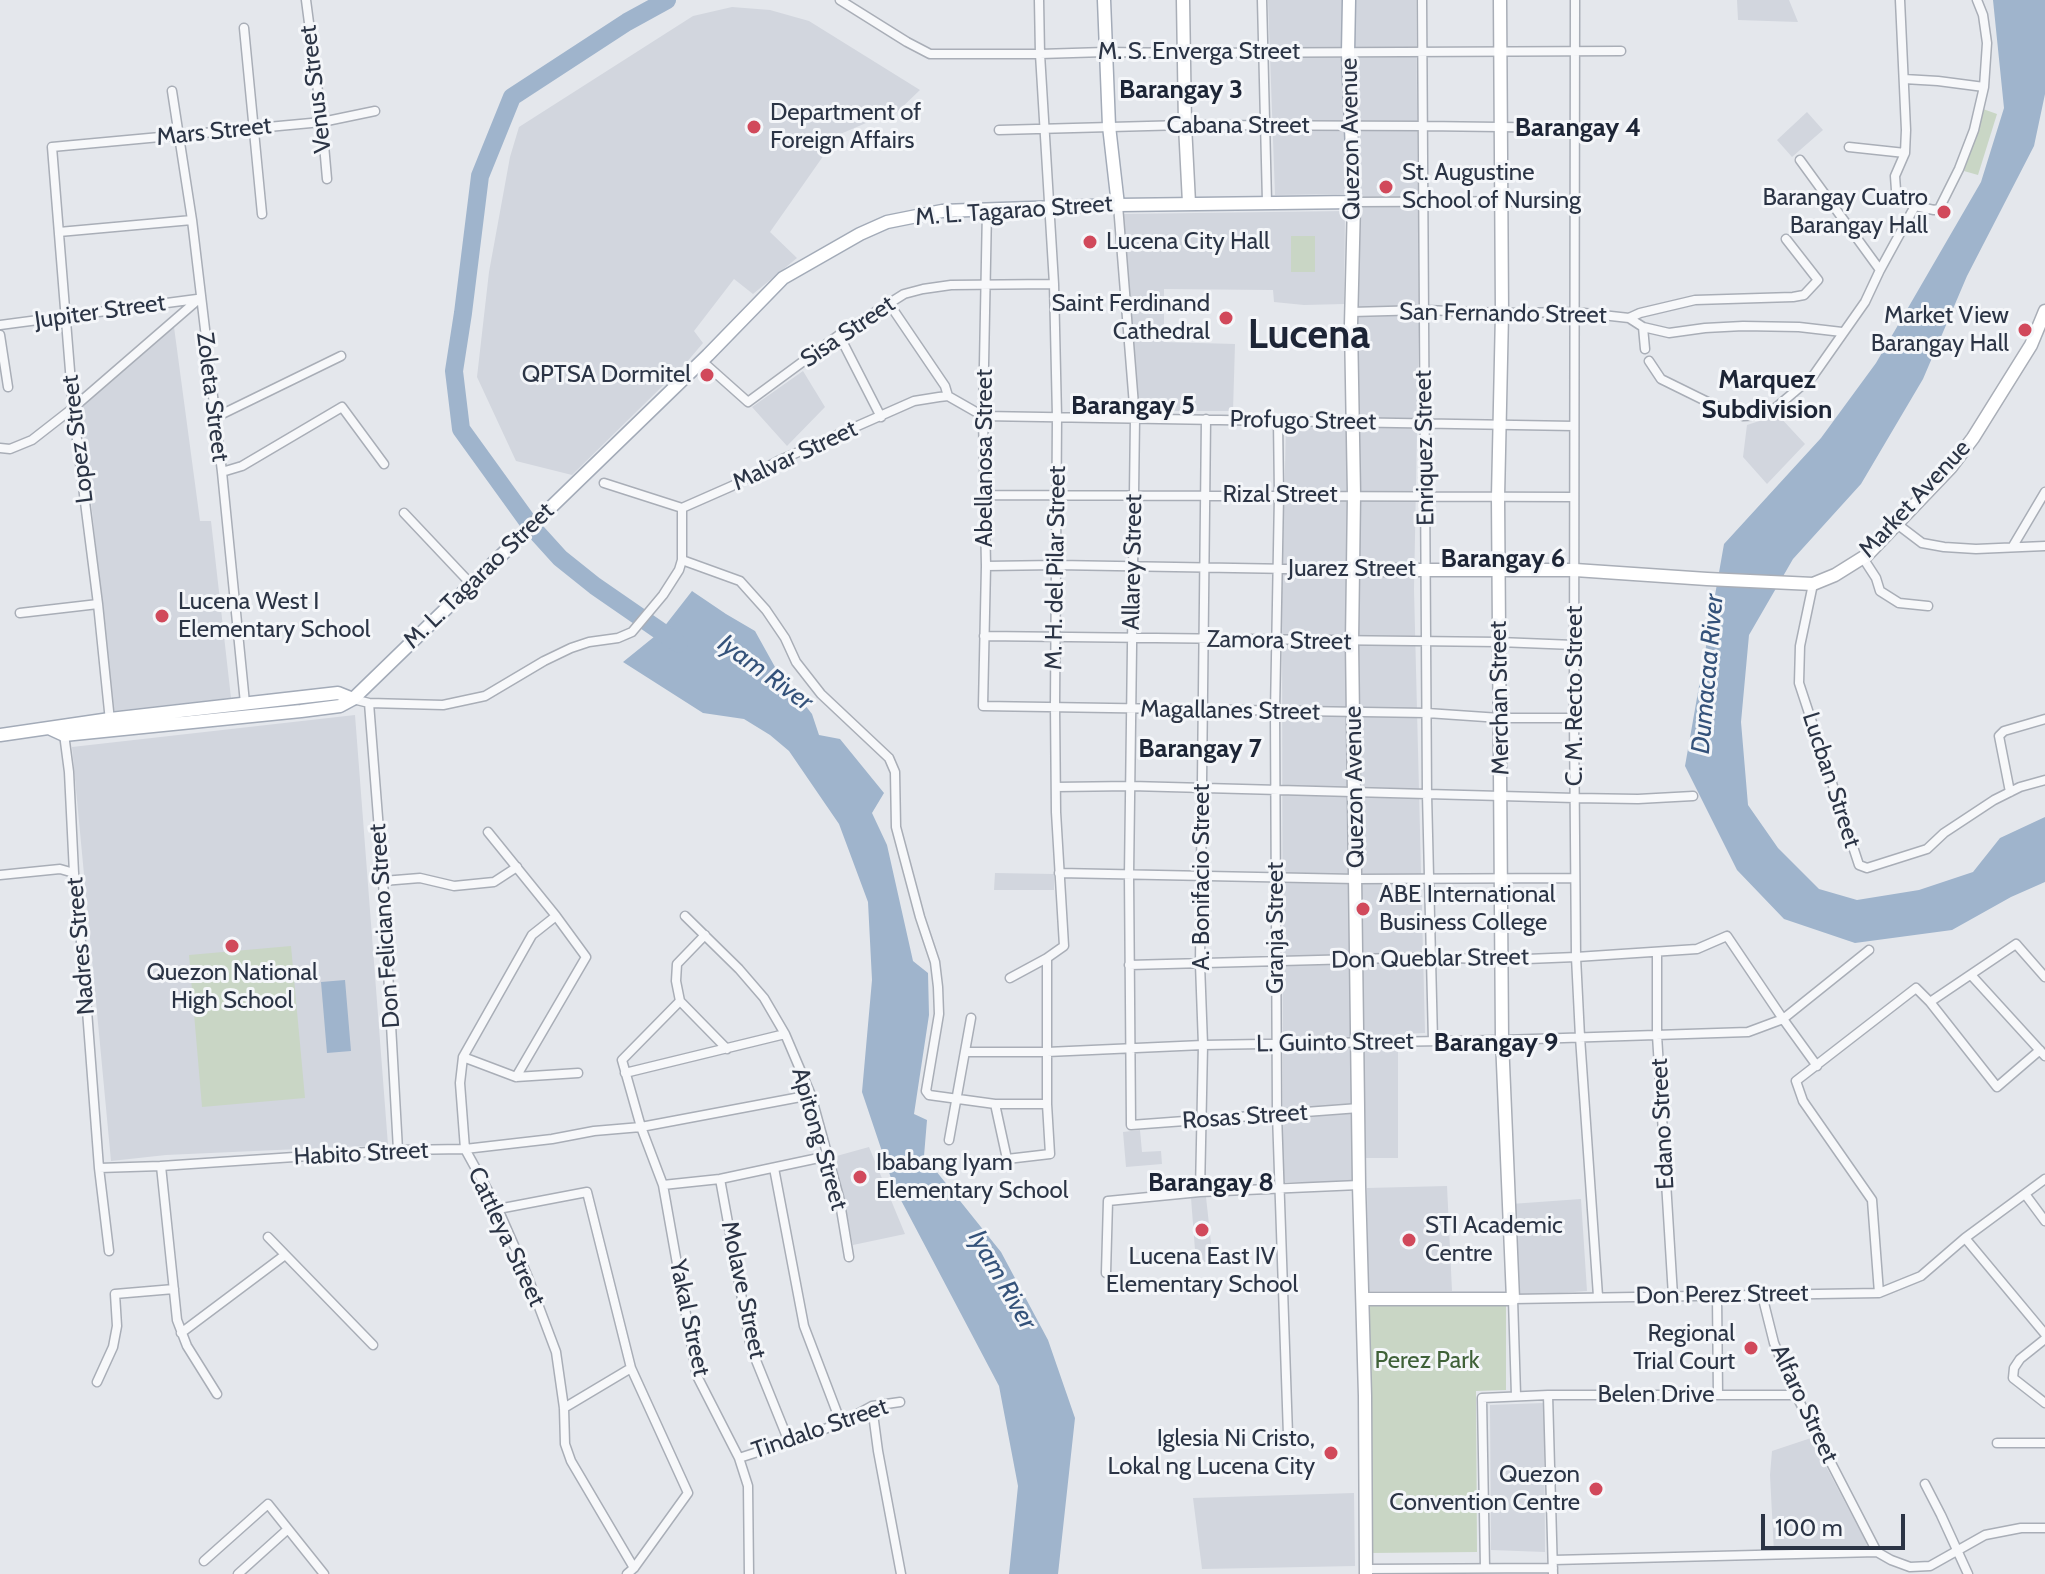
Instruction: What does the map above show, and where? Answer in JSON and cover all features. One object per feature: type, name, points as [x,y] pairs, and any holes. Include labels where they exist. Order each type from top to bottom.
[{"type":"main road","name":"Allarey Street","points":[[1104,0],[1109,126],[1118,205]]},
{"type":"main road","points":[[1183,0],[1189,203]]},
{"type":"main road","name":"Quezon Avenue","points":[[1349,0],[1354,202],[1351,312],[1354,495],[1352,642],[1366,1571]]},
{"type":"main road","name":"Merchan Street","points":[[1500,0],[1502,313],[1498,497],[1502,1040],[1513,1299]]},
{"type":"main road","name":"M. L. Tagarao Street","points":[[0,735],[313,710],[340,706],[353,699],[702,361],[783,278],[887,222],[942,211],[987,209],[1354,202]]},
{"type":"main road","name":"Market Avenue","points":[[1813,584],[1863,558],[1936,484],[1973,438],[2031,345],[2045,311]]},
{"type":"main road","points":[[2031,345],[2045,352]]},
{"type":"main road","name":"Juarez Street","points":[[1352,570],[1575,570],[1813,584]]},
{"type":"main road","name":"M. L. Tagarao Street","points":[[110,724],[245,703],[338,693],[353,699]]},
{"type":"main road","name":"Don Perez Street","points":[[1363,1299],[1513,1299]]},
{"type":"street","name":"Venus Street","points":[[306,0],[327,179]]},
{"type":"street","name":"M. S. Enverga Street","points":[[840,0],[930,54],[1621,51]]},
{"type":"street","name":"M. H. del Pilar Street","points":[[995,1104],[1007,1159],[1050,1154],[1047,958],[1064,946],[1056,812],[1057,417],[1054,284],[1039,0]]},
{"type":"street","points":[[1262,0],[1267,202]]},
{"type":"street","name":"Enriquez Street","points":[[1422,0],[1427,794],[1433,1041]]},
{"type":"street","name":"C. M. Recto Street","points":[[1575,0],[1573,497],[1576,957],[1598,1296]]},
{"type":"street","points":[[1900,0],[1906,130],[1905,153],[1895,176],[1896,190],[1915,206],[1934,210],[1939,209],[1959,169],[1974,130],[1984,87],[1987,43],[1983,15],[1977,0]]},
{"type":"street","points":[[244,28],[262,214]]},
{"type":"street","points":[[1904,79],[1984,87]]},
{"type":"street","name":"Zoleta Street","points":[[172,91],[192,220],[245,703]]},
{"type":"street","name":"Mars Street","points":[[52,147],[322,122],[375,111]]},
{"type":"street","name":"Cabana Street","points":[[999,130],[1185,125],[1574,128]]},
{"type":"street","name":"Lopez Street","points":[[52,147],[73,408],[110,724]]},
{"type":"street","points":[[1849,147],[1905,153]]},
{"type":"street","points":[[1800,160],[1880,270]]},
{"type":"street","name":"M. L. Tagarao Street","points":[[1354,202],[1574,201]]},
{"type":"street","name":"Allarey Street","points":[[1118,205],[1135,418],[1129,875],[1131,1125]]},
{"type":"street","points":[[1649,361],[1661,379],[1728,412],[1743,416],[1762,415],[1773,410],[1813,376],[1865,302],[1915,206]]},
{"type":"street","name":"Abellanosa Street","points":[[983,706],[987,209]]},
{"type":"street","points":[[59,232],[192,220]]},
{"type":"street","points":[[1629,318],[1695,300],[1804,295],[1818,280],[1786,239]]},
{"type":"street","name":"Sisa Street","points":[[702,361],[748,402],[839,335],[904,294],[951,285],[1054,284]]},
{"type":"street","points":[[0,448],[10,449],[32,440],[200,298]]},
{"type":"street","name":"Jupiter Street","points":[[0,325],[200,298]]},
{"type":"street","points":[[888,302],[945,386],[948,396],[983,416]]},
{"type":"street","name":"San Fernando Street","points":[[1351,312],[1575,312],[1629,318],[1643,327],[1669,333],[1743,326],[1842,332]]},
{"type":"street","points":[[1643,327],[1645,349]]},
{"type":"street","points":[[0,335],[8,387]]},
{"type":"street","points":[[839,335],[881,417]]},
{"type":"street","points":[[214,418],[341,356]]},
{"type":"street","name":"Malvar Street","points":[[682,508],[778,461],[914,401],[948,396]]},
{"type":"street","points":[[222,472],[242,466],[342,407],[384,464]]},
{"type":"street","name":"Profugo Street","points":[[983,416],[1574,426]]},
{"type":"street","name":"A. Bonifacio Street","points":[[1200,1192],[1206,419]]},
{"type":"street","name":"Granja Street","points":[[1278,420],[1275,712],[1277,1114],[1288,1435]]},
{"type":"street","points":[[353,699],[369,703],[443,705],[485,696],[571,648],[618,638],[636,629],[679,570],[682,560],[682,508],[604,483]]},
{"type":"street","points":[[2013,546],[2045,492]]},
{"type":"street","name":"Rizal Street","points":[[986,495],[1573,497]]},
{"type":"street","points":[[404,513],[472,585]]},
{"type":"street","points":[[1897,524],[1922,543],[1944,547],[2045,546]]},
{"type":"street","points":[[1863,558],[1880,591],[1899,603],[1928,606]]},
{"type":"street","points":[[682,560],[740,581],[766,610],[785,638],[796,662],[821,694],[889,758],[895,772],[896,827],[935,962],[938,987],[939,1014],[926,1091],[929,1095],[995,1104],[1047,1104]]},
{"type":"street","name":"Juarez Street","points":[[986,566],[1352,570]]},
{"type":"street","name":"Lucban Street","points":[[1813,584],[1800,646],[1799,683],[1859,865],[1867,868],[1927,849],[1944,833],[2010,792],[2045,780]]},
{"type":"street","points":[[20,613],[98,604]]},
{"type":"street","name":"Zamora Street","points":[[984,636],[1574,645]]},
{"type":"street","name":"Don Feliciano Street","points":[[369,703],[383,881],[398,1150]]},
{"type":"street","name":"Magallanes Street","points":[[983,706],[1574,718]]},
{"type":"street","points":[[2010,792],[1999,736],[2004,731],[2045,719]]},
{"type":"street","name":"Nadres Street","points":[[59,729],[69,772],[74,873],[109,1251]]},
{"type":"street","points":[[1056,787],[1131,786],[1638,799],[1693,796]]},
{"type":"street","points":[[488,832],[586,957],[516,1077]]},
{"type":"street","points":[[383,881],[420,878],[454,886],[494,882],[517,867]]},
{"type":"street","points":[[0,875],[60,869],[74,873]]},
{"type":"street","points":[[1059,873],[1356,879],[1575,878]]},
{"type":"street","name":"Cattleya Street","points":[[556,916],[532,935],[463,1057],[460,1083],[465,1149],[498,1209],[556,1352],[564,1408],[565,1444],[571,1461],[630,1571]]},
{"type":"street","name":"Apitong Street","points":[[685,916],[764,998],[785,1034],[811,1095],[839,1197],[849,1257]]},
{"type":"street","points":[[705,935],[677,964],[676,981],[680,1001],[727,1049]]},
{"type":"street","name":"Don Queblar Street","points":[[1129,965],[1432,957],[1502,960],[1576,957],[1697,949],[1727,936],[1783,1019]]},
{"type":"street","points":[[1930,1002],[2016,944],[2045,977]]},
{"type":"street","name":"L. Guinto Street","points":[[966,1052],[1748,1032],[1783,1019],[1869,950]]},
{"type":"street","name":"Edano Street","points":[[1657,952],[1657,1035],[1673,1296]]},
{"type":"street","points":[[1010,978],[1047,958]]},
{"type":"street","points":[[1879,1293],[1872,1200],[1803,1101],[1796,1081],[1916,988],[1997,1087],[2042,1053],[1972,976]]},
{"type":"street","name":"Yakal Street","points":[[680,1001],[622,1060],[641,1127],[663,1185],[697,1376],[739,1458],[748,1486],[749,1574]]},
{"type":"street","points":[[949,1140],[971,1018]]},
{"type":"street","points":[[1783,1019],[1817,1066]]},
{"type":"street","points":[[625,1073],[785,1034]]},
{"type":"street","points":[[463,1057],[516,1077],[578,1073]]},
{"type":"street","name":"Habito Street","points":[[99,1168],[398,1150],[465,1149],[641,1127],[811,1095]]},
{"type":"street","name":"Rosas Street","points":[[1131,1125],[1359,1108]]},
{"type":"street","points":[[663,1185],[720,1179],[828,1156]]},
{"type":"street","points":[[161,1166],[177,1320],[181,1333],[217,1394]]},
{"type":"street","points":[[774,1168],[804,1326],[841,1423]]},
{"type":"street","name":"Molave Street","points":[[720,1179],[751,1348],[789,1442]]},
{"type":"street","name":"Don Perez Street","points":[[1513,1299],[1879,1293],[1921,1276],[1965,1238],[2045,1179]]},
{"type":"street","points":[[1106,1273],[1108,1201],[1200,1192],[1359,1185]]},
{"type":"street","points":[[498,1209],[587,1192],[631,1368],[688,1493],[630,1571]]},
{"type":"street","points":[[2025,1194],[2045,1221]]},
{"type":"street","points":[[268,1237],[373,1345]]},
{"type":"street","points":[[1965,1238],[2045,1336],[2020,1359],[2014,1368],[2013,1378],[2045,1403]]},
{"type":"street","points":[[181,1333],[285,1255]]},
{"type":"street","points":[[97,1382],[113,1347],[117,1326],[115,1294],[174,1289]]},
{"type":"street","points":[[1717,1295],[1718,1395]]},
{"type":"street","name":"Alfaro Street","points":[[1762,1295],[1774,1343],[1796,1395],[1877,1552]]},
{"type":"street","name":"Merchan Street","points":[[1513,1299],[1516,1395]]},
{"type":"street","points":[[564,1408],[631,1368]]},
{"type":"street","name":"Belen Drive","points":[[1485,1568],[1482,1398],[1516,1395],[1796,1395]]},
{"type":"street","points":[[1548,1395],[1553,1567]]},
{"type":"street","name":"Tindalo Street","points":[[739,1458],[841,1423],[872,1406],[900,1402]]},
{"type":"street","points":[[872,1406],[901,1574]]},
{"type":"street","points":[[1997,1443],[2045,1443]]},
{"type":"street","points":[[1925,1484],[1968,1574]]},
{"type":"street","points":[[204,1561],[268,1504],[324,1574]]},
{"type":"street","points":[[1366,1571],[1553,1567],[1877,1552],[1910,1567],[1930,1566],[1985,1535],[2021,1528],[2045,1528]]},
{"type":"street","points":[[238,1574],[288,1529]]},
{"type":"shaded area","points":[[1268,0],[1416,0],[1419,325],[1414,589],[1425,1033],[1398,1034],[1398,1158],[1364,1158],[1364,1182],[1283,1182],[1282,589],[1286,426],[1354,428],[1354,194],[1275,195]]},
{"type":"shaded area","points":[[1737,0],[1789,0],[1798,22],[1738,20]]},
{"type":"shaded area","points":[[732,7],[770,10],[809,21],[920,90],[896,113],[838,135],[770,232],[797,258],[753,294],[734,279],[694,331],[703,343],[572,475],[516,461],[477,377],[489,272],[510,157],[519,127],[693,16]]},
{"type":"shaded area","points":[[1807,112],[1823,130],[1792,157],[1777,140]]},
{"type":"shaded area","points":[[1345,211],[1344,304],[1274,302],[1273,290],[1164,289],[1164,342],[1235,344],[1233,411],[1139,411],[1123,214]]},
{"type":"shaded area","points":[[174,327],[200,521],[211,521],[231,698],[113,711],[81,405]]},
{"type":"shaded area","points":[[803,371],[825,407],[787,446],[752,407]]},
{"type":"shaded area","points":[[1778,415],[1805,444],[1767,484],[1743,457],[1747,425]]},
{"type":"shaded area","name":"Quezon National High School","points":[[355,715],[388,1145],[166,1155],[111,1161],[72,747]]},
{"type":"shaded area","points":[[995,873],[1054,874],[1054,890],[994,890]]},
{"type":"shaded area","points":[[1140,1130],[1142,1152],[1161,1151],[1162,1164],[1126,1167],[1123,1132]]},
{"type":"shaded area","name":"Ibabang Iyam Elementary School","points":[[869,1147],[905,1234],[853,1245],[833,1157]]},
{"type":"shaded area","name":"STI Academic Centre","points":[[1447,1186],[1452,1291],[1368,1291],[1367,1188]]},
{"type":"shaded area","name":"Lucena East IV Elementary School","points":[[1206,1197],[1213,1261],[1196,1263],[1191,1198]]},
{"type":"shaded area","points":[[1581,1199],[1587,1291],[1518,1296],[1511,1204]]},
{"type":"shaded area","points":[[1544,1403],[1545,1552],[1491,1550],[1490,1405]]},
{"type":"shaded area","points":[[1811,1438],[1865,1540],[1866,1550],[1774,1553],[1770,1475],[1772,1451]]},
{"type":"shaded area","points":[[1354,1493],[1355,1566],[1202,1569],[1193,1498]]},
{"type":"green space","points":[[1983,109],[1997,114],[1978,175],[1964,171]]},
{"type":"green space","points":[[1291,236],[1315,236],[1315,272],[1291,272]]},
{"type":"green space","points":[[291,946],[305,1098],[202,1107],[189,955]]},
{"type":"green space","name":"Perez Park","points":[[1506,1303],[1506,1390],[1476,1391],[1477,1552],[1370,1553],[1369,1304]]},
{"type":"water","name":"Dumacaa River","points":[[1993,0],[2045,0],[2045,94],[2034,146],[1967,276],[1923,379],[1861,484],[1793,559],[1749,635],[1741,722],[1748,805],[1778,848],[1819,889],[1857,900],[1919,890],[1973,872],[2000,838],[2045,817],[2045,882],[1952,930],[1855,943],[1784,919],[1737,870],[1685,766],[1724,544],[1821,438],[1876,363],[1981,182],[2004,108]]},
{"type":"water","points":[[692,591],[755,631],[775,667],[812,714],[819,735],[840,739],[884,793],[872,813],[887,845],[913,961],[928,973],[929,1015],[914,1114],[927,1120],[924,1156],[1001,1252],[1048,1340],[1075,1418],[1058,1574],[1009,1574],[1018,1486],[999,1386],[894,1187],[862,1092],[872,980],[868,902],[839,824],[789,751],[770,735],[744,719],[703,713],[623,662],[660,632]]},
{"type":"water","points":[[345,980],[351,1051],[327,1053],[321,982]]},
{"type":"waterway","name":"Iyam River","points":[[667,0],[627,22],[512,97],[480,176],[454,371],[461,429],[531,526],[560,558],[595,586],[679,644]]},
{"type":"place","name":"Department of Foreign Affairs","points":[[754,127]]},
{"type":"place","name":"St. Augustine School of Nursing","points":[[1386,187]]},
{"type":"place","name":"Barangay Cuatro Barangay Hall","points":[[1944,212]]},
{"type":"place","name":"Lucena City Hall","points":[[1090,242]]},
{"type":"place","name":"Saint Ferdinand Cathedral","points":[[1226,318]]},
{"type":"place","name":"Market View Barangay Hall","points":[[2025,330]]},
{"type":"place","name":"QPTSA Dormitel","points":[[707,375]]},
{"type":"place","name":"Lucena West I Elementary School","points":[[162,616]]},
{"type":"place","name":"ABE International Business College","points":[[1363,909]]},
{"type":"place","name":"Quezon National High School","points":[[232,946]]},
{"type":"place","name":"Ibabang Iyam Elementary School","points":[[860,1177]]},
{"type":"place","name":"Lucena East IV Elementary School","points":[[1202,1230]]},
{"type":"place","name":"STI Academic Centre","points":[[1409,1240]]},
{"type":"place","name":"Regional Trial Court","points":[[1751,1348]]},
{"type":"place","name":"Iglesia Ni Cristo, Lokal ng Lucena City","points":[[1331,1453]]},
{"type":"place","name":"Quezon Convention Centre","points":[[1596,1489]]},
{"type":"district","name":"Barangay 3","points":[[1181,90]]},
{"type":"district","name":"Barangay 4","points":[[1578,128]]},
{"type":"district","name":"Lucena","points":[[1309,336]]},
{"type":"district","name":"Marquez Subdivision","points":[[1767,395]]},
{"type":"district","name":"Barangay 5","points":[[1133,406]]},
{"type":"district","name":"Barangay 6","points":[[1503,559]]},
{"type":"district","name":"Barangay 7","points":[[1200,749]]},
{"type":"district","name":"Barangay 9","points":[[1496,1043]]},
{"type":"district","name":"Barangay 8","points":[[1211,1183]]}]
